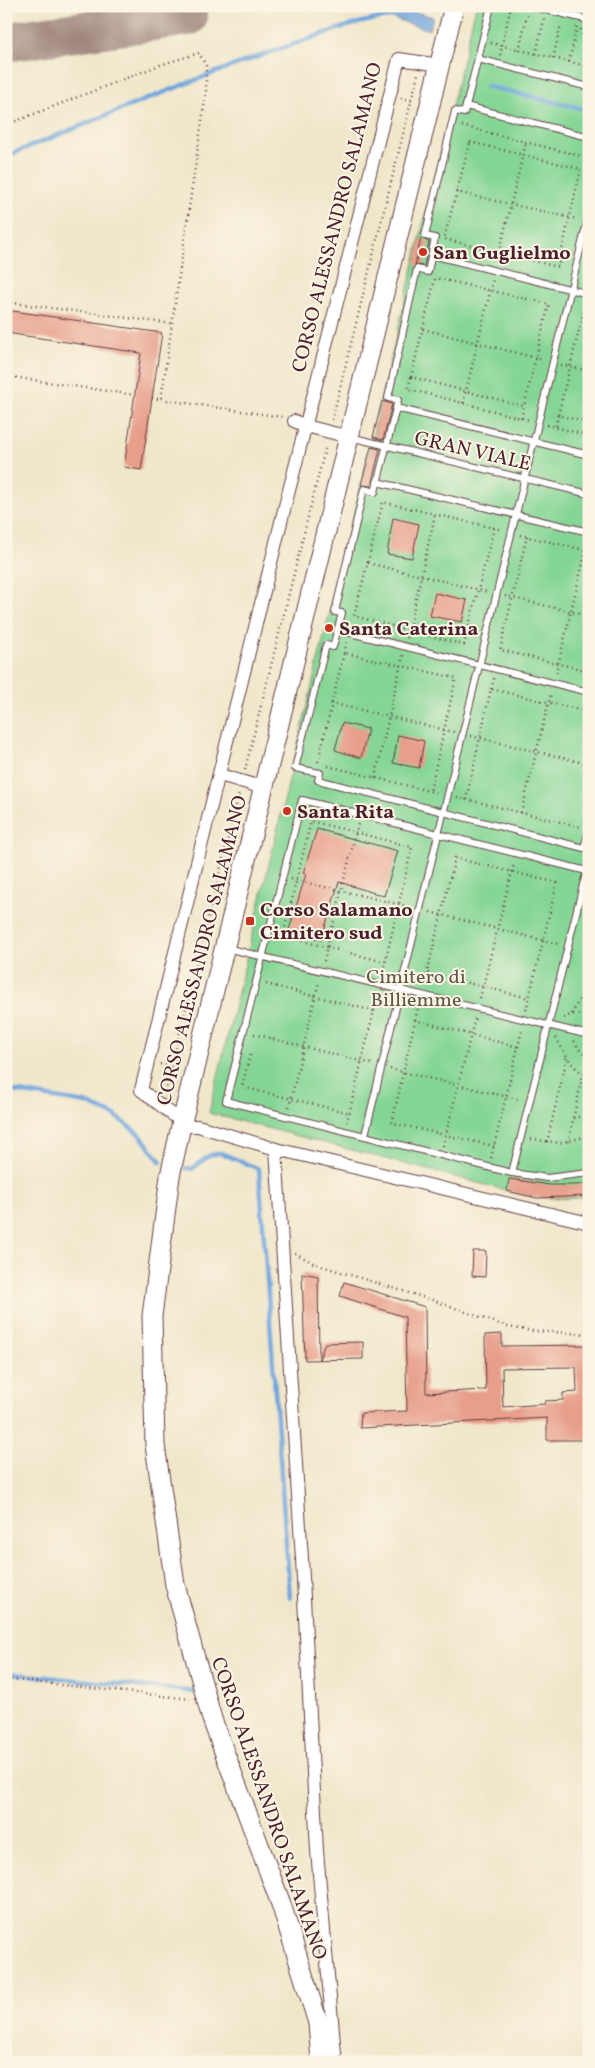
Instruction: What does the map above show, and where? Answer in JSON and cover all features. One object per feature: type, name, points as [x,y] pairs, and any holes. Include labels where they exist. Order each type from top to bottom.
[{"type":"street","name":"CORSO ALESSANDRO SALAMANO","points":[[321,2062],[318,2023],[281,1904],[212,1719],[174,1585],[155,1445],[152,1316],[170,1176],[454,6]]},
{"type":"street","name":"CORSO ALESSANDRO SALAMANO","points":[[182,1124],[142,1090],[220,775],[300,423],[399,59],[440,65]]},
{"type":"street","points":[[300,423],[349,437]]},
{"type":"street","name":"CORSO ALESSANDRO SALAMANO","points":[[220,775],[264,788]]},
{"type":"street","points":[[182,1124],[198,1126],[276,1149],[589,1223]]},
{"type":"street","points":[[276,1149],[317,1851],[335,2054],[333,2062]]},
{"type":"lane","points":[[490,6],[464,113],[454,111],[425,236],[436,238],[428,272],[417,270],[388,398],[398,400],[375,492],[364,489],[335,612],[342,613],[338,630],[333,647],[326,645],[295,768],[320,773],[318,780],[444,814],[584,848],[586,829]]},
{"type":"lane","points":[[530,6],[589,20]]},
{"type":"lane","points":[[478,59],[588,86]]},
{"type":"lane","points":[[466,106],[589,136]]},
{"type":"lane","points":[[365,1135],[588,218]]},
{"type":"lane","points":[[432,255],[589,294]]},
{"type":"lane","points":[[396,408],[589,455]]},
{"type":"lane","name":"GRAN VIALE","points":[[349,437],[589,494]]},
{"type":"lane","points":[[377,482],[589,532]]},
{"type":"lane","points":[[338,630],[589,692]]},
{"type":"lane","points":[[512,1173],[586,886],[587,872],[302,800],[226,1101],[512,1173],[547,1178],[589,1173]]},
{"type":"lane","points":[[225,948],[589,1035]]},
{"type":"path","points":[[497,64],[511,6]]},
{"type":"path","points":[[519,50],[530,6]]},
{"type":"path","points":[[536,54],[546,10]]},
{"type":"path","points":[[552,58],[563,14]]},
{"type":"path","points":[[569,62],[579,18]]},
{"type":"path","points":[[579,18],[588,66],[588,86]]},
{"type":"path","points":[[482,41],[588,66]]},
{"type":"path","points":[[6,125],[160,65],[199,53],[206,66],[206,92],[161,399]]},
{"type":"path","points":[[162,1106],[420,62]]},
{"type":"path","points":[[452,124],[589,158]]},
{"type":"path","points":[[470,142],[582,169],[558,267],[444,239],[456,192],[470,142]]},
{"type":"path","points":[[463,403],[526,142]]},
{"type":"path","points":[[456,192],[570,217],[588,218]]},
{"type":"path","points":[[521,418],[549,304],[435,277],[408,389],[589,436]]},
{"type":"path","points":[[6,302],[173,324]]},
{"type":"path","points":[[556,427],[584,312],[589,313]]},
{"type":"path","points":[[422,329],[589,371]]},
{"type":"path","points":[[6,376],[134,395]]},
{"type":"path","points":[[411,377],[524,406]]},
{"type":"path","points":[[152,398],[287,418],[300,423]]},
{"type":"path","points":[[558,415],[589,423]]},
{"type":"path","points":[[494,528],[464,645],[354,616],[383,502],[494,528],[589,551]]},
{"type":"path","points":[[526,536],[500,650],[589,671]]},
{"type":"path","points":[[368,562],[589,616]]},
{"type":"path","points":[[317,763],[344,653],[456,678],[430,791]]},
{"type":"path","points":[[466,800],[491,690],[589,712]]},
{"type":"path","points":[[586,829],[589,806]]},
{"type":"path","points":[[311,822],[412,847],[385,962],[283,936],[311,822]]},
{"type":"path","points":[[455,858],[557,883],[529,998],[427,973],[455,858]]},
{"type":"path","points":[[589,967],[583,992],[572,1014],[589,1015]]},
{"type":"path","points":[[250,1052],[242,1087],[350,1113],[374,1011],[266,984],[264,992]]},
{"type":"path","points":[[583,992],[589,994]]},
{"type":"path","points":[[416,1020],[518,1047],[494,1146],[392,1123],[416,1020]]},
{"type":"path","points":[[255,1034],[256,1026]]},
{"type":"path","points":[[547,1142],[567,1057],[582,1074],[589,1075]]},
{"type":"path","points":[[568,1142],[582,1074]]},
{"type":"path","points":[[573,1118],[589,1116]]},
{"type":"path","points":[[522,1136],[547,1142],[568,1142],[589,1136]]},
{"type":"path","points":[[282,1247],[315,1264],[432,1300],[508,1327],[533,1331],[589,1334]]},
{"type":"path","points":[[6,1679],[207,1700]]},
{"type":"green space","name":"Cimitero di Billiemme","points":[[476,6],[589,6],[589,1196],[561,1199],[513,1192],[209,1113]]},
{"type":"water","points":[[383,6],[407,6],[412,11],[433,17],[429,30],[392,18]]},
{"type":"building","name":"San Guglielmo","points":[[421,238],[429,242],[424,266],[415,265]]},
{"type":"building","points":[[6,310],[162,333],[141,470],[124,467],[141,353],[6,333]]},
{"type":"building","points":[[382,401],[392,404],[383,440],[373,437]]},
{"type":"building","points":[[371,447],[380,449],[371,486],[361,485]]},
{"type":"building","points":[[393,518],[419,524],[412,558],[387,554]]},
{"type":"building","points":[[435,593],[467,600],[462,622],[430,616]]},
{"type":"building","points":[[342,723],[368,729],[361,758],[335,750]]},
{"type":"building","points":[[398,735],[424,741],[419,768],[393,763]]},
{"type":"building","points":[[317,829],[398,851],[384,896],[339,882],[321,940],[289,930],[306,874],[303,873]]},
{"type":"building","points":[[509,1179],[550,1185],[578,1185],[589,1182],[589,1196],[537,1198],[507,1191]]},
{"type":"building","points":[[473,1251],[486,1251],[485,1277],[472,1276]]},
{"type":"building","points":[[302,1273],[318,1276],[319,1360],[305,1360]]},
{"type":"building","points":[[344,1282],[425,1307],[426,1393],[486,1390],[485,1335],[502,1334],[502,1346],[589,1345],[589,1440],[547,1440],[547,1418],[360,1428],[361,1413],[407,1411],[405,1317],[340,1296]],"holes":[[[576,1367],[577,1392],[563,1393],[563,1400],[545,1401],[545,1404],[503,1407],[502,1368]]]},
{"type":"building","points":[[363,1342],[363,1359],[319,1360],[325,1343]]},
{"type":"waterway","points":[[6,156],[245,61],[337,29],[397,16]]},
{"type":"waterway","points":[[486,86],[589,110]]},
{"type":"waterway","points":[[6,1090],[86,1103],[114,1115],[140,1135],[161,1162]]},
{"type":"waterway","points":[[186,1168],[192,1169],[210,1155],[221,1153],[259,1169],[290,1598]]},
{"type":"waterway","points":[[6,1673],[198,1692]]},
{"type":"taxiway","points":[[6,42],[188,16],[186,6]]},
{"type":"place","name":"San Guglielmo","points":[[423,252]]},
{"type":"place","name":"Santa Caterina","points":[[329,628]]},
{"type":"place","name":"Santa Rita","points":[[287,811]]},
{"type":"place","name":"Corso Salamano Cimitero sud","points":[[250,921]]}]
